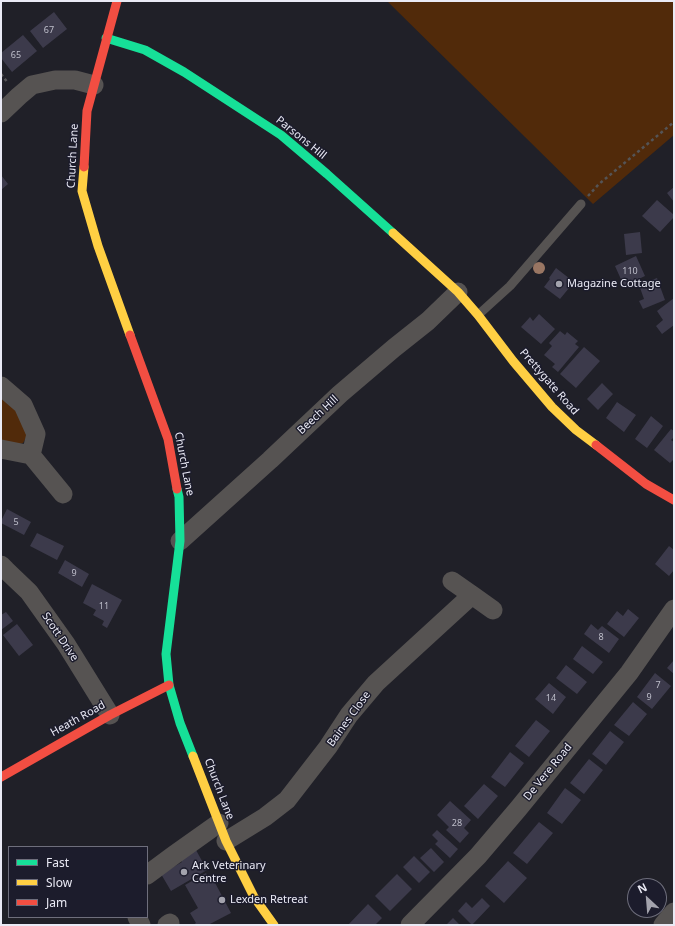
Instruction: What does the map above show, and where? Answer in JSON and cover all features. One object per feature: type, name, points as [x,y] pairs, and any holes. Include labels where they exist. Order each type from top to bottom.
[{"type":"street","name":"Church Lane","points":[[116,1],[87,111],[82,191],[98,246],[168,439],[179,497],[180,541],[166,654],[169,685],[180,723],[222,832],[254,897],[274,925]]},
{"type":"street","name":"Parsons Hill","points":[[106,38],[145,50],[184,72],[281,135],[333,179],[458,292]]},
{"type":"street","points":[[1,113],[32,85],[55,80],[76,80],[94,84]]},
{"type":"street","name":"Prettygate Road","points":[[458,292],[552,407],[576,430],[646,484],[674,500]]},
{"type":"street","name":"Beech Hill","points":[[180,541],[270,460],[340,394],[428,321],[458,292]]},
{"type":"street","points":[[1,386],[23,405],[36,434],[31,454]]},
{"type":"street","points":[[1,449],[31,454],[63,494]]},
{"type":"street","name":"Scott Drive","points":[[1,565],[29,592],[66,644],[110,715]]},
{"type":"street","points":[[452,581],[493,610]]},
{"type":"street","name":"Baines Close","points":[[148,874],[174,855],[222,832],[265,817],[287,800],[328,747],[349,715],[376,683],[472,595]]},
{"type":"street","name":"De Vere Road","points":[[410,925],[478,856],[629,673],[674,609]]},
{"type":"street","name":"Heath Road","points":[[1,777],[110,715],[169,685]]},
{"type":"street","points":[[663,925],[674,912]]},
{"type":"lane","points":[[478,315],[510,286],[581,204]]},
{"type":"path","points":[[581,204],[599,184],[674,122]]},
{"type":"shaded area","points":[[387,1],[674,1],[674,135],[593,204]]},
{"type":"shaded area","points":[[1,394],[20,412],[27,436],[23,443],[13,446],[1,443]]},
{"type":"building","points":[[54,12],[67,29],[43,48],[30,31]]},
{"type":"building","points":[[23,35],[37,51],[12,72],[1,58],[1,53]]},
{"type":"building","points":[[1,175],[8,184],[1,190]]},
{"type":"building","points":[[674,187],[674,202],[667,193]]},
{"type":"building","points":[[657,200],[674,215],[674,217],[660,232],[642,216]]},
{"type":"building","points":[[640,232],[642,253],[626,255],[624,234]]},
{"type":"building","points":[[636,256],[645,276],[624,286],[615,266]]},
{"type":"building","name":"Magazine Cottage","points":[[556,268],[574,282],[560,299],[544,287]]},
{"type":"building","points":[[657,278],[665,300],[643,309],[639,301],[644,299],[639,285]]},
{"type":"building","points":[[674,298],[674,325],[662,334],[656,326],[663,320],[657,311]]},
{"type":"building","points":[[539,314],[555,329],[541,344],[521,327],[530,317],[533,321]]},
{"type":"building","points":[[560,331],[565,335],[567,332],[578,341],[575,344],[579,347],[558,372],[552,367],[555,364],[544,355],[552,346],[549,343]]},
{"type":"building","points":[[584,347],[600,361],[576,388],[560,374]]},
{"type":"building","points":[[602,383],[613,394],[598,410],[587,399]]},
{"type":"building","points":[[617,402],[636,415],[624,432],[606,418]]},
{"type":"building","points":[[651,416],[663,426],[647,448],[635,439]]},
{"type":"building","points":[[671,429],[674,431],[674,437],[671,440],[674,442],[674,459],[670,463],[654,450]]},
{"type":"building","points":[[7,509],[31,522],[24,535],[1,523]]},
{"type":"building","points":[[37,533],[64,546],[57,560],[30,546]]},
{"type":"building","points":[[669,546],[674,550],[674,570],[669,576],[655,564]]},
{"type":"building","points":[[65,560],[89,574],[82,587],[58,573]]},
{"type":"building","points":[[92,584],[122,600],[107,628],[102,625],[104,621],[93,615],[96,610],[83,603]]},
{"type":"building","points":[[628,609],[639,618],[624,637],[607,624],[617,611],[623,616]]},
{"type":"building","points":[[6,612],[13,621],[1,630],[1,615]]},
{"type":"building","points":[[17,624],[33,645],[19,656],[3,635]]},
{"type":"building","points":[[591,624],[598,630],[602,626],[619,639],[609,653],[584,634]]},
{"type":"building","points":[[582,646],[603,662],[593,674],[573,659]]},
{"type":"building","points":[[674,660],[674,674],[667,668]]},
{"type":"building","points":[[566,665],[587,682],[577,694],[556,678]]},
{"type":"building","points":[[655,673],[671,686],[652,709],[637,697]]},
{"type":"building","points":[[549,683],[566,697],[553,714],[535,699]]},
{"type":"building","points":[[633,702],[647,714],[629,736],[614,725]]},
{"type":"building","points":[[536,720],[550,731],[529,757],[515,746]]},
{"type":"building","points":[[610,731],[624,742],[606,765],[592,754]]},
{"type":"building","points":[[510,752],[524,763],[505,787],[491,777]]},
{"type":"building","points":[[589,759],[603,770],[584,794],[570,783]]},
{"type":"building","points":[[484,784],[498,796],[478,819],[464,806]]},
{"type":"building","points":[[565,788],[581,800],[562,824],[547,813]]},
{"type":"building","points":[[450,801],[471,820],[464,828],[469,833],[460,843],[446,830],[449,827],[437,815]]},
{"type":"building","points":[[539,822],[553,833],[527,864],[513,853]]},
{"type":"building","points":[[437,830],[458,849],[450,858],[435,844],[438,841],[432,835]]},
{"type":"building","points":[[431,848],[444,862],[434,872],[420,858]]},
{"type":"building","name":"Ark Veterinary Centre","points":[[196,850],[207,870],[171,891],[161,874],[182,862],[180,859]]},
{"type":"building","points":[[414,856],[430,872],[419,883],[403,867]]},
{"type":"building","points":[[508,861],[527,878],[504,903],[485,886]]},
{"type":"building","points":[[206,873],[209,879],[212,877],[231,913],[208,925],[193,925],[196,923],[190,913],[198,908],[185,885]]},
{"type":"building","points":[[397,874],[412,889],[390,911],[375,896]]},
{"type":"building","points":[[482,898],[490,906],[472,925],[458,911],[466,902],[472,908]]},
{"type":"building","points":[[368,904],[382,918],[375,925],[348,925]]},
{"type":"building","points":[[453,918],[460,925],[446,925]]},
{"type":"traffic: fast","points":[[106,38],[145,50],[184,72],[281,135],[393,233]]},
{"type":"traffic: fast","points":[[177,489],[179,497],[180,541],[166,654],[169,685],[180,723],[193,756]]},
{"type":"traffic: slow","points":[[84,167],[82,191],[98,246],[130,335]]},
{"type":"traffic: slow","points":[[393,233],[458,292],[552,407],[576,430],[596,445]]},
{"type":"traffic: slow","points":[[193,756],[226,841],[254,897],[274,925]]},
{"type":"traffic: jam","points":[[84,167],[87,111],[117,1]]},
{"type":"traffic: jam","points":[[130,335],[168,439],[177,489]]},
{"type":"traffic: jam","points":[[596,445],[646,484],[674,500]]},
{"type":"traffic: jam","points":[[1,777],[110,715],[169,685]]},
{"type":"place","name":"Magazine Cottage","points":[[559,284]]},
{"type":"place","name":"Ark Veterinary Centre","points":[[184,872]]},
{"type":"place","name":"Lexden Retreat","points":[[222,900]]}]
